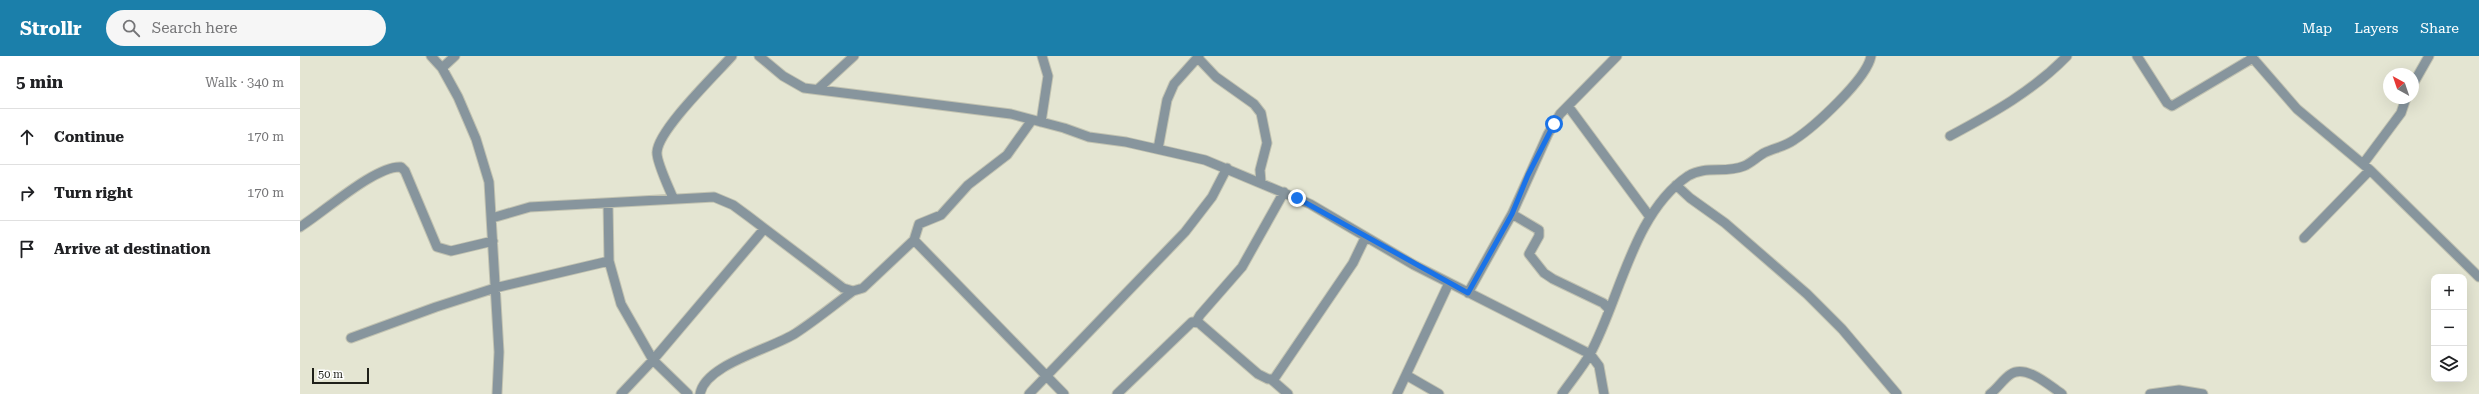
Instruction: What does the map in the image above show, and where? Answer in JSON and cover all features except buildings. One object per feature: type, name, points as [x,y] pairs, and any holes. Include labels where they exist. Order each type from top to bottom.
[{"type":"street","points":[[431,56],[442,68],[458,97],[476,139],[489,182],[499,373],[498,393]]},
{"type":"street","points":[[442,68],[455,56]]},
{"type":"street","points":[[673,198],[656,154],[659,142],[683,111],[732,56]]},
{"type":"street","points":[[759,56],[783,76],[804,88],[992,111],[1037,121],[1089,137],[1158,149],[1228,168],[1284,192],[1323,211],[1365,238],[1468,293],[1590,354],[1599,366],[1604,394]]},
{"type":"street","points":[[818,89],[854,56]]},
{"type":"street","points":[[700,394],[708,378],[720,369],[795,334],[853,291],[863,288],[914,240],[919,224],[941,215],[968,184],[1007,156],[1037,121],[1048,76],[1042,56]]},
{"type":"street","points":[[1468,293],[1512,214],[1548,134],[1568,106],[1617,56]]},
{"type":"street","points":[[1562,394],[1590,354],[1650,217],[1676,185],[1699,171],[1709,169],[1722,171],[1744,166],[1764,153],[1781,148],[1795,140],[1834,106],[1853,85],[1871,56]]},
{"type":"street","points":[[1950,136],[2006,106],[2046,78],[2068,56]]},
{"type":"street","points":[[2137,56],[2167,103],[2172,106],[2252,57],[2297,108],[2367,167],[2479,277]]},
{"type":"street","points":[[2419,74],[2429,56]]},
{"type":"street","points":[[1158,149],[1170,95],[1174,84],[1198,57],[1216,77],[1254,104],[1261,113],[1267,143],[1260,170],[1261,182]]},
{"type":"street","points":[[2304,238],[2367,167],[2401,113],[2404,104]]},
{"type":"street","points":[[1568,106],[1650,217]]},
{"type":"street","points":[[300,227],[369,178],[393,166],[402,167],[437,247],[451,251],[493,241]]},
{"type":"street","points":[[1029,394],[1185,232],[1212,197],[1228,168]]},
{"type":"street","points":[[1676,185],[1690,198],[1725,223],[1807,294],[1842,328],[1897,394]]},
{"type":"street","points":[[1117,394],[1188,324],[1196,322],[1200,315],[1242,267],[1284,192]]},
{"type":"street","points":[[492,218],[530,207],[673,198],[714,197],[733,205],[812,263],[843,288],[853,291]]},
{"type":"street","points":[[608,203],[609,261],[621,304],[653,360],[688,394]]},
{"type":"street","points":[[1512,214],[1539,230],[1539,236],[1528,254],[1544,273],[1603,303],[1610,309]]},
{"type":"street","points":[[621,394],[653,360],[764,229]]},
{"type":"street","points":[[1272,380],[1353,263],[1365,238]]},
{"type":"street","points":[[914,240],[1064,394]]},
{"type":"street","points":[[351,338],[436,307],[495,288],[609,261]]},
{"type":"street","points":[[1397,394],[1450,283]]},
{"type":"street","points":[[1196,322],[1258,374],[1272,380],[1288,394]]},
{"type":"street","points":[[1990,394],[2010,374],[2019,372],[2036,377],[2062,394]]},
{"type":"street","points":[[1406,374],[1439,394]]},
{"type":"street","points":[[2150,394],[2173,390],[2203,394]]},
{"type":"route","points":[[1297,198],[1323,211],[1365,238],[1468,293],[1512,214],[1528,175],[1554,124]]}]
